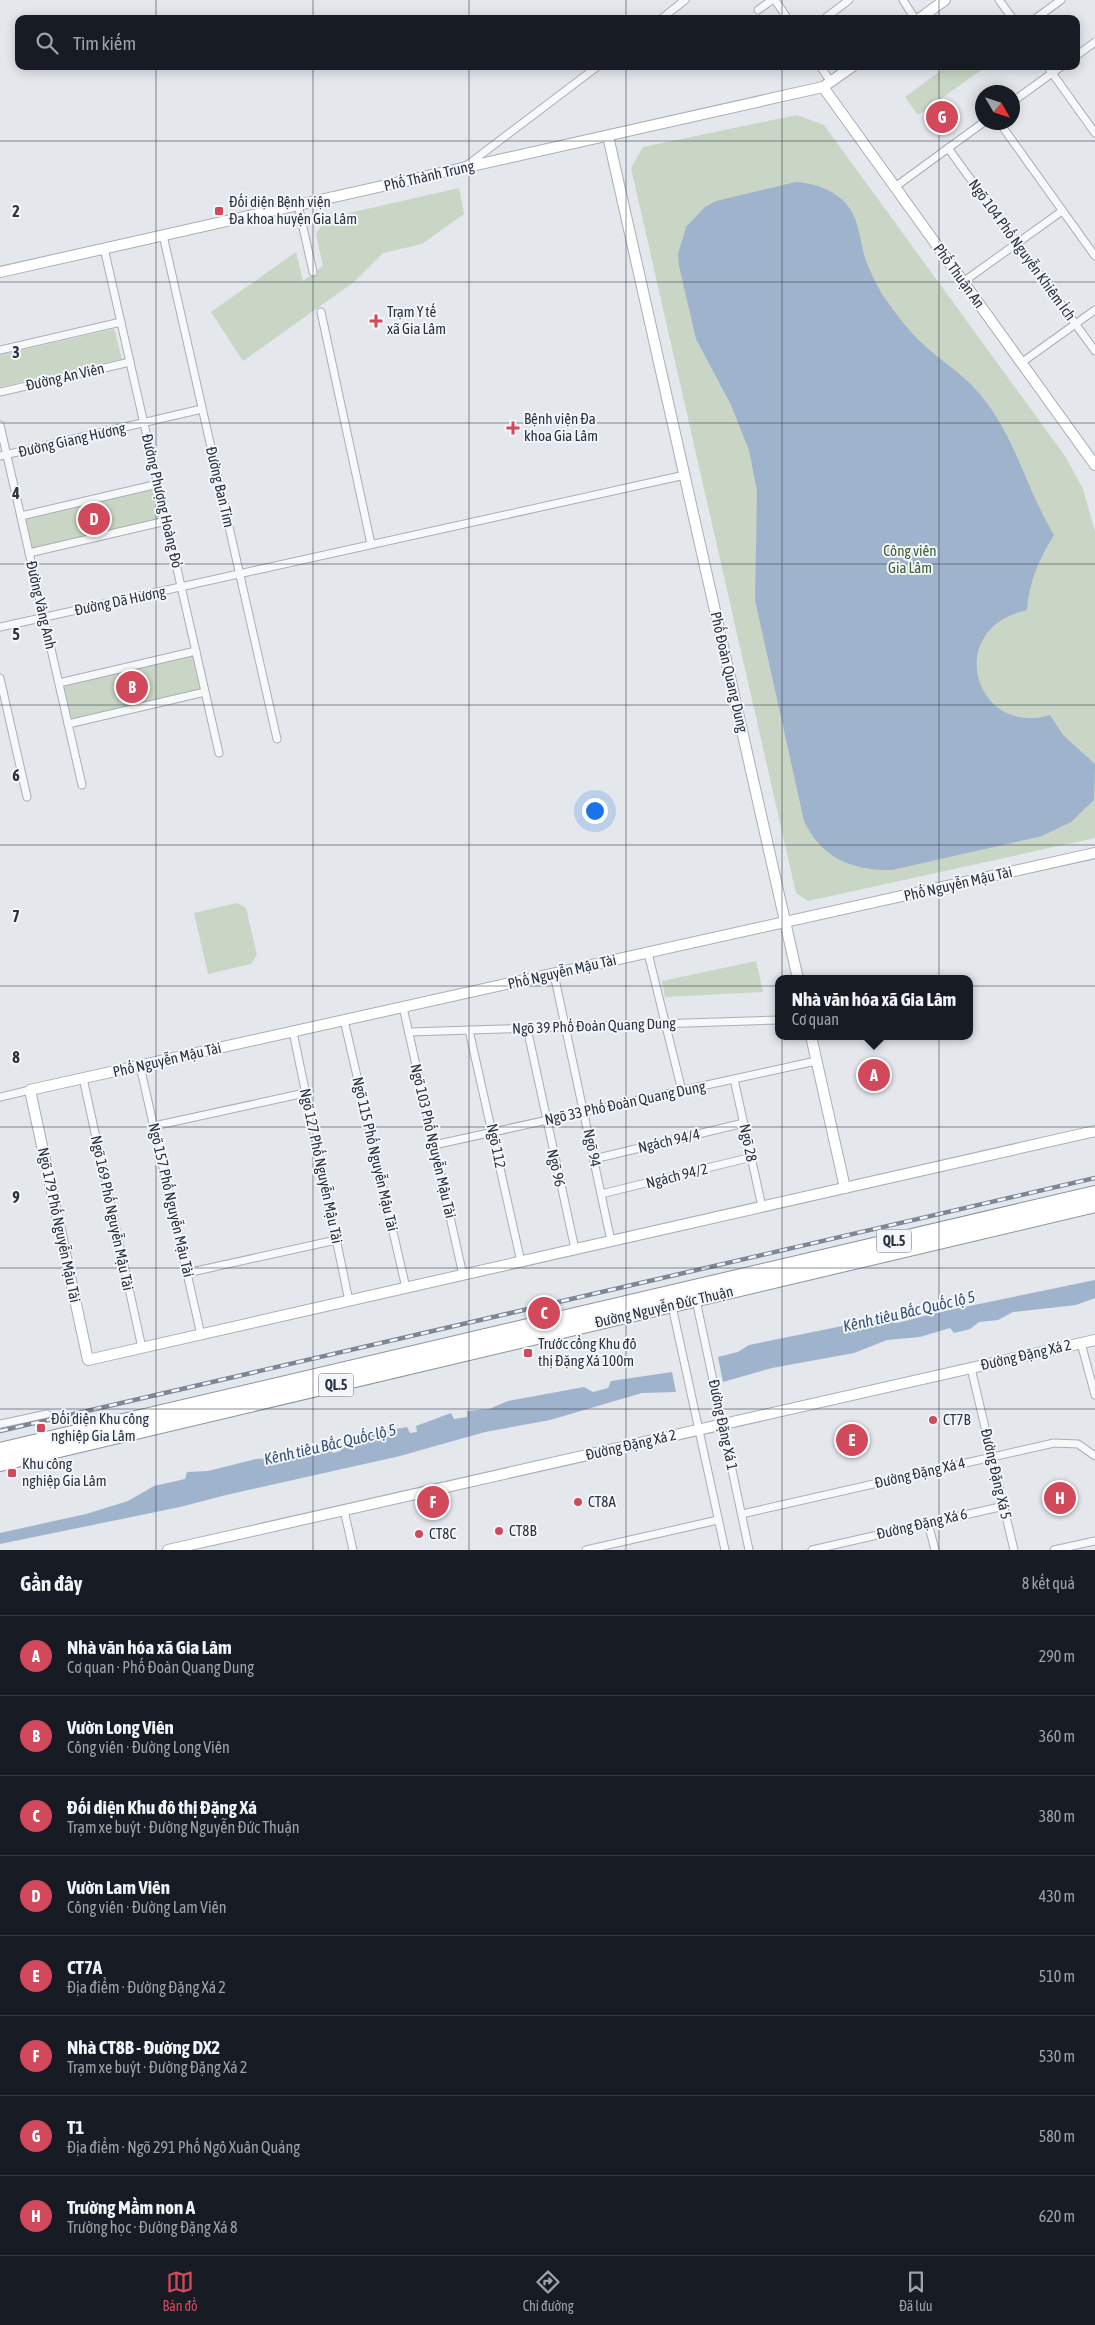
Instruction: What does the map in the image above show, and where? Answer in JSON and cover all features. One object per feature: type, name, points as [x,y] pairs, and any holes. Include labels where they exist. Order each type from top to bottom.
[{"type":"highway","name":"Đường Nguyễn Đức Thuận","points":[[0,1464],[1095,1194]]},
{"type":"highway","name":"Đường Nguyễn Đức Thuận","points":[[695,1294],[1095,1205]]},
{"type":"highway","name":"Đường Nguyễn Đức Thuận","points":[[0,1450],[670,1300]]},
{"type":"street","points":[[665,15],[685,0]]},
{"type":"street","points":[[758,10],[774,0],[785,15]]},
{"type":"street","points":[[829,15],[849,0]]},
{"type":"street","points":[[903,0],[912,15]]},
{"type":"street","points":[[924,15],[945,0]]},
{"type":"street","points":[[999,0],[1010,15]]},
{"type":"street","points":[[1039,15],[1060,0]]},
{"type":"street","points":[[1080,53],[1095,42]]},
{"type":"street","points":[[463,168],[593,70]]},
{"type":"street","points":[[821,70],[827,85]]},
{"type":"street","name":"Phố Thành Trung","points":[[0,272],[827,85],[848,70]]},
{"type":"street","points":[[1050,70],[1095,132]]},
{"type":"street","points":[[1020,96],[1056,70]]},
{"type":"street","name":"Phố Thuận An","points":[[827,85],[895,187],[1095,465]]},
{"type":"street","points":[[895,187],[975,128]]},
{"type":"street","points":[[1005,130],[1095,256]]},
{"type":"street","name":"Phố Đoàn Quang Dung","points":[[608,136],[797,975]]},
{"type":"street","name":"Ngõ 104 Phố Nguyễn Khiêm Ích","points":[[948,148],[1095,352]]},
{"type":"street","points":[[298,205],[313,272]]},
{"type":"street","points":[[963,282],[1062,211]]},
{"type":"street","name":"Đường Ban Tím","points":[[163,235],[277,739]]},
{"type":"street","name":"Đường Phượng Hoàng Đỏ","points":[[104,248],[219,753]]},
{"type":"street","points":[[1021,363],[1095,310]]},
{"type":"street","points":[[321,312],[372,544]]},
{"type":"street","points":[[0,350],[121,322]]},
{"type":"street","name":"Đường An Viên","points":[[0,392],[130,362]]},
{"type":"street","name":"Đường Giang Hương","points":[[3,455],[202,410]]},
{"type":"street","name":"Đường Vàng Anh","points":[[0,425],[3,455],[21,516],[82,785]]},
{"type":"street","name":"Đường Dã Hương","points":[[0,627],[685,475]]},
{"type":"street","points":[[21,516],[158,484]]},
{"type":"street","points":[[29,553],[166,521]]},
{"type":"street","points":[[59,683],[196,651]]},
{"type":"street","points":[[0,678],[27,797]]},
{"type":"street","points":[[68,724],[205,692]]},
{"type":"street","name":"Phố Nguyễn Mậu Tài","points":[[30,1090],[1095,853]]},
{"type":"street","points":[[648,953],[682,1091]]},
{"type":"street","name":"Ngõ 94","points":[[554,974],[611,1241]]},
{"type":"street","name":"Ngõ 103 Phố Nguyễn Mậu Tài","points":[[404,1007],[463,1275]]},
{"type":"street","name":"Ngõ 115 Phố Nguyễn Mậu Tài","points":[[344,1020],[406,1288]]},
{"type":"street","name":"Ngõ 39 Phố Đoàn Quang Dung","points":[[409,1032],[775,1020]]},
{"type":"street","name":"Ngõ 96","points":[[527,1028],[575,1249]]},
{"type":"street","name":"Ngõ 112","points":[[469,1030],[521,1262]]},
{"type":"street","name":"Ngõ 127 Phố Nguyễn Mậu Tài","points":[[292,1032],[349,1301]]},
{"type":"street","points":[[812,1040],[845,1188]]},
{"type":"street","name":"Ngõ 33 Phố Đoàn Quang Dung","points":[[434,1145],[816,1061]]},
{"type":"street","name":"Ngõ 157 Phố Nguyễn Mậu Tài","points":[[140,1066],[201,1335]]},
{"type":"street","name":"Ngõ 169 Phố Nguyễn Mậu Tài","points":[[83,1078],[142,1348]]},
{"type":"street","name":"Ngõ 28","points":[[734,1079],[762,1207]]},
{"type":"street","points":[[0,1097],[30,1090]]},
{"type":"street","name":"Ngõ 179 Phố Nguyễn Mậu Tài","points":[[30,1090],[88,1360],[142,1348]]},
{"type":"street","points":[[154,1126],[305,1093]]},
{"type":"street","name":"Ngách 94/4","points":[[594,1159],[744,1123]]},
{"type":"street","points":[[142,1348],[1095,1131]]},
{"type":"street","name":"Ngách 94/2","points":[[602,1194],[752,1157]]},
{"type":"street","points":[[187,1273],[336,1240]]},
{"type":"street","name":"Đường Đặng Xá 1","points":[[695,1294],[749,1550]]},
{"type":"street","name":"Đường Đặng Xá 1","points":[[670,1300],[725,1550]]},
{"type":"street","name":"Đường Đặng Xá 2","points":[[168,1550],[1095,1340]]},
{"type":"street","points":[[1081,1343],[1095,1394]]},
{"type":"street","name":"Đường Đặng Xá 5","points":[[971,1368],[1014,1550]]},
{"type":"street","points":[[0,1424],[48,1414]]},
{"type":"street","name":"Đường Đặng Xá 4","points":[[742,1514],[1054,1443],[1078,1444],[1095,1456]]},
{"type":"street","name":"Đường Đặng Xá 6","points":[[812,1550],[1004,1506]]},
{"type":"street","points":[[344,1510],[353,1550]]},
{"type":"street","points":[[586,1550],[718,1520]]},
{"type":"street","points":[[928,1523],[935,1550]]},
{"type":"street","points":[[1054,1550],[1095,1541]]},
{"type":"green space","points":[[942,70],[981,70],[918,115],[905,97]]},
{"type":"green space","name":"Công viên Gia Lâm","points":[[797,115],[824,125],[1065,456],[1083,489],[1095,532],[1095,838],[808,901],[796,893],[631,168],[643,147]]},
{"type":"green space","points":[[459,188],[464,214],[422,244],[383,253],[354,282],[243,361],[211,312],[296,252],[303,281],[323,266],[316,234],[327,218]]},
{"type":"green space","points":[[114,329],[122,359],[0,387],[0,355]]},
{"type":"green space","points":[[158,484],[166,521],[29,553],[21,516]]},
{"type":"green space","points":[[196,651],[205,692],[68,724],[59,682]]},
{"type":"green space","points":[[237,903],[246,908],[257,955],[251,964],[208,974],[194,913]]},
{"type":"green space","points":[[756,961],[763,992],[665,997],[662,981]]},
{"type":"water","name":"Công viên Gia Lâm","points":[[796,182],[812,184],[829,190],[849,207],[857,225],[866,261],[881,292],[895,313],[914,335],[972,385],[991,409],[1011,444],[1035,499],[1054,535],[1036,571],[1030,590],[1027,610],[1001,621],[984,637],[977,657],[978,678],[987,697],[1003,711],[1024,718],[1050,715],[1063,735],[1095,764],[1094,800],[1071,822],[1042,836],[892,870],[878,870],[852,865],[829,853],[811,834],[804,821],[755,600],[757,491],[749,450],[731,405],[696,339],[679,266],[678,254],[686,227],[705,207],[716,201]]},
{"type":"water","points":[[1095,1280],[1095,1298],[1076,1305],[1013,1312],[998,1320],[979,1322],[970,1329],[954,1333],[950,1328],[920,1337],[887,1340],[854,1353],[772,1368],[723,1382],[718,1357],[738,1352],[749,1345],[877,1319],[897,1323],[940,1312]]},
{"type":"water","points":[[672,1372],[676,1392],[642,1393],[550,1420],[485,1432],[400,1456],[180,1507],[0,1544],[0,1533],[86,1514],[128,1501],[154,1486],[185,1479],[187,1472],[208,1471],[256,1459],[303,1456],[330,1448],[333,1453],[340,1451],[352,1437],[407,1427],[410,1433],[417,1432],[416,1426],[451,1413],[454,1419],[467,1417],[467,1411],[489,1409],[508,1401],[584,1387],[593,1392],[608,1388],[611,1381]]},
{"type":"railway","points":[[0,1431],[1095,1178]]},
{"type":"place","name":"T1","points":[[942,117]]},
{"type":"place","name":"Đối diện Bệnh viện Đa khoa huyện Gia Lâm","points":[[219,211]]},
{"type":"place","name":"Trạm Y tế xã Gia Lâm","points":[[376,321]]},
{"type":"place","name":"Bệnh viện Đa khoa Gia Lâm","points":[[513,428]]},
{"type":"place","name":"Vườn Lam Viên","points":[[94,519]]},
{"type":"place","name":"Vườn Long Viên","points":[[132,687]]},
{"type":"place","name":"Nhà văn hóa xã Gia Lâm","points":[[874,1075]]},
{"type":"place","name":"Đối diện Khu đô thị Đặng Xá","points":[[544,1313]]},
{"type":"place","name":"Trước cổng Khu đô thị Đặng Xá 100m","points":[[528,1353]]},
{"type":"place","name":"CT7B","points":[[933,1420]]},
{"type":"place","name":"Đối diện Khu công nghiệp Gia Lâm","points":[[41,1428]]},
{"type":"place","name":"CT7A","points":[[852,1440]]},
{"type":"place","name":"Khu công nghiệp Gia Lâm","points":[[12,1473]]},
{"type":"place","name":"Trường Mầm non A","points":[[1060,1498]]},
{"type":"place","name":"Nhà CT8B - Đường DX2","points":[[433,1502]]},
{"type":"place","name":"CT8A","points":[[578,1502]]},
{"type":"place","name":"CT8B","points":[[499,1531]]},
{"type":"place","name":"CT8C","points":[[419,1534]]},
{"type":"water label","name":"Kênh tiêu Bắc Quốc lộ 5","points":[[909,1311]]},
{"type":"water label","name":"Kênh tiêu Bắc Quốc lộ 5","points":[[330,1444]]}]
